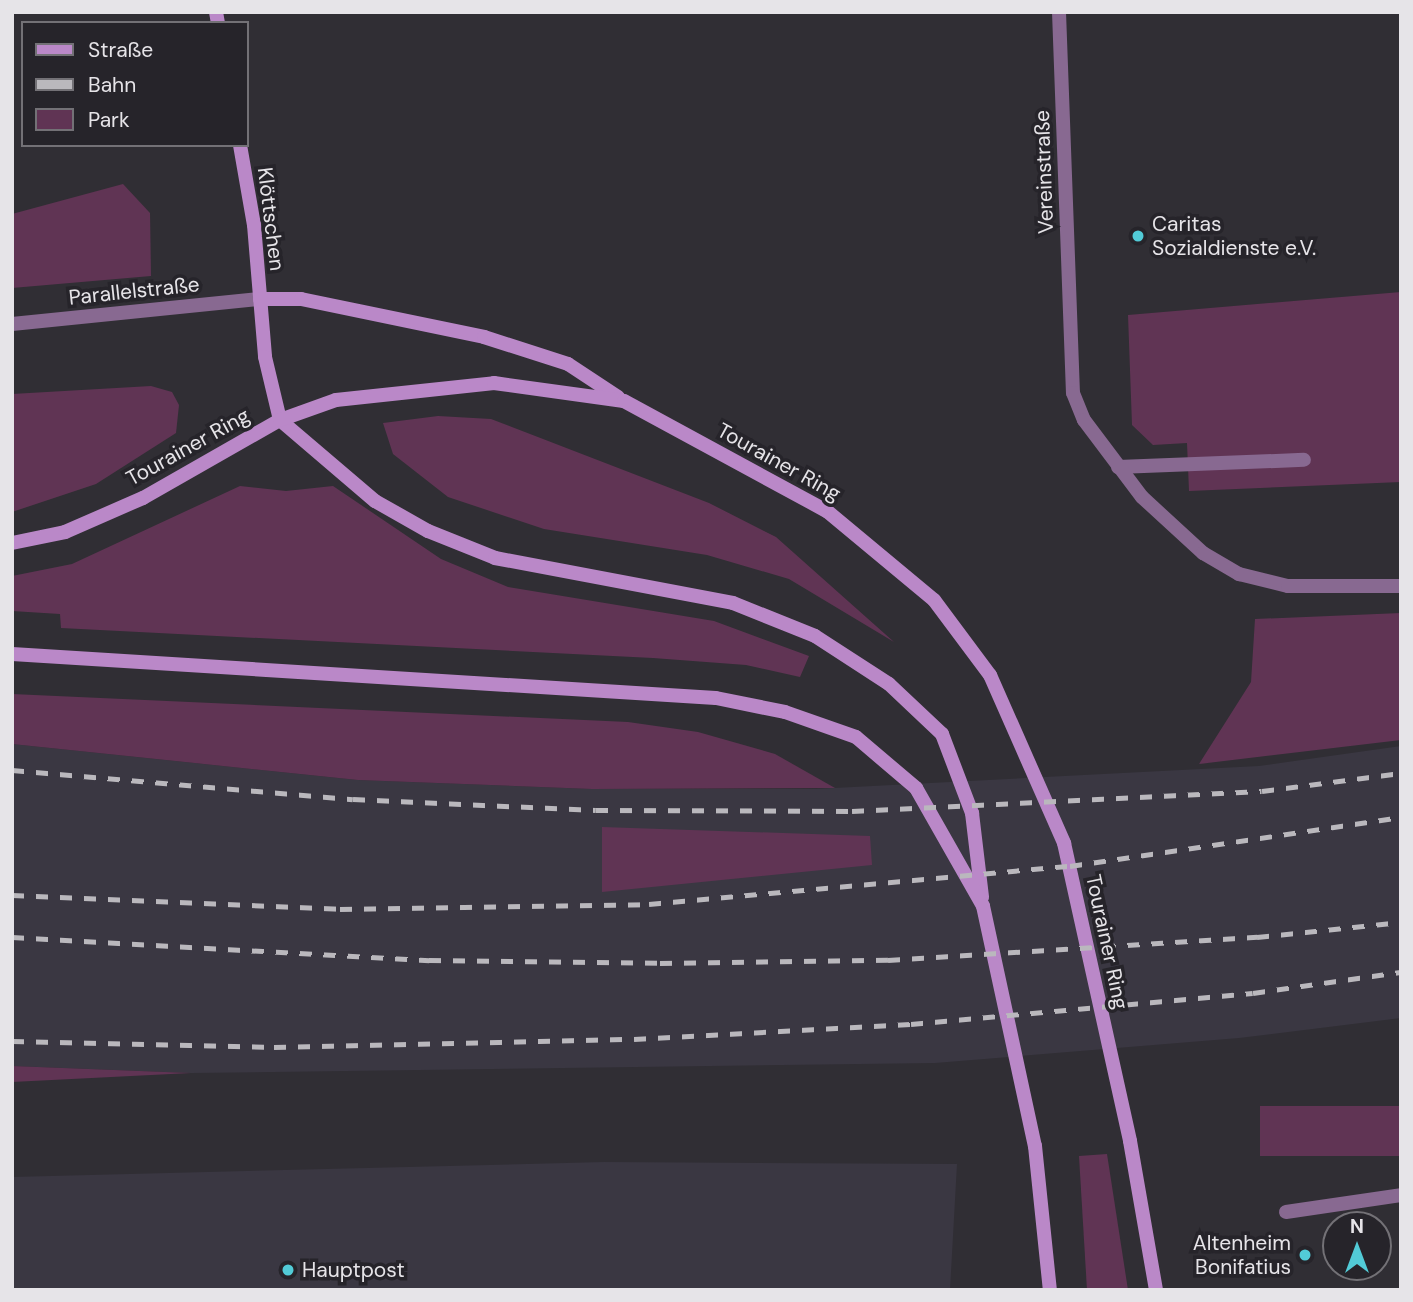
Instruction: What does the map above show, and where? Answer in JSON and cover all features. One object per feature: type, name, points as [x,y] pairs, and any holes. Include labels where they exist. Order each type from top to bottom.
[{"type":"main road","name":"Klöttschen","points":[[240,147],[279,420]]},
{"type":"main road","points":[[260,299],[301,299],[484,337],[568,364],[624,401]]},
{"type":"main road","name":"Tourainer Ring","points":[[12,543],[65,532],[143,498],[279,420],[336,400],[494,383],[624,401],[827,511],[934,600],[990,675],[1064,843],[1130,1141],[1156,1290]]},
{"type":"main road","points":[[279,420],[375,501],[428,531],[495,558],[733,603],[815,636],[889,684],[942,734],[972,813],[983,906],[1035,1146],[1050,1290]]},
{"type":"main road","points":[[12,654],[716,698],[785,712],[856,737],[889,761],[916,788],[983,906]]},
{"type":"street","name":"Vereinstraße","points":[[1059,12],[1073,393],[1096,440],[1184,536],[1239,574],[1288,586],[1401,586]]},
{"type":"street","name":"Parallelstraße","points":[[12,324],[260,299]]},
{"type":"street","points":[[1118,467],[1304,460]]},
{"type":"street","points":[[1286,1212],[1401,1195]]},
{"type":"shaded area","points":[[12,744],[358,780],[592,789],[815,789],[1259,766],[1401,746],[1401,1018],[1239,1038],[935,1063],[191,1073],[12,1066]]},
{"type":"shaded area","points":[[604,1162],[957,1164],[950,1290],[12,1290],[12,1177]]},
{"type":"green space","points":[[123,184],[150,213],[151,276],[12,288],[12,214]]},
{"type":"green space","points":[[1401,292],[1401,482],[1189,491],[1187,443],[1153,445],[1132,425],[1128,315]]},
{"type":"green space","points":[[151,386],[172,392],[179,405],[176,433],[96,484],[12,512],[12,394]]},
{"type":"green space","points":[[438,416],[491,419],[709,503],[776,537],[894,642],[789,579],[707,555],[544,529],[448,497],[393,454],[383,423]]},
{"type":"green space","points":[[240,486],[286,491],[333,486],[441,559],[508,587],[714,621],[809,656],[800,677],[746,665],[653,658],[61,628],[60,614],[12,611],[12,576],[72,564]]},
{"type":"green space","points":[[1401,613],[1401,740],[1199,764],[1251,682],[1255,619]]},
{"type":"green space","points":[[12,694],[628,722],[698,732],[775,754],[835,788],[592,789],[358,780],[12,744]]},
{"type":"green space","points":[[602,827],[870,836],[872,865],[602,892]]},
{"type":"green space","points":[[12,1066],[191,1073],[12,1082]]},
{"type":"green space","points":[[1260,1106],[1401,1106],[1401,1156],[1260,1156]]},
{"type":"green space","points":[[1107,1154],[1128,1290],[1087,1290],[1079,1156]]},
{"type":"railway","points":[[12,770],[353,799],[596,810],[852,811],[1262,791],[1401,773]]},
{"type":"railway","points":[[12,895],[340,909],[649,904],[1070,866],[1401,817]]},
{"type":"railway","points":[[12,937],[429,960],[660,963],[888,960],[1257,937],[1401,922]]},
{"type":"railway","points":[[12,1041],[274,1047],[634,1039],[911,1024],[1253,993],[1401,972]]},
{"type":"place","name":"Caritas Sozialdienste e.V.","points":[[1138,236]]},
{"type":"place","name":"Altenheim Bonifatius","points":[[1305,1255]]},
{"type":"place","name":"Hauptpost","points":[[288,1270]]}]
